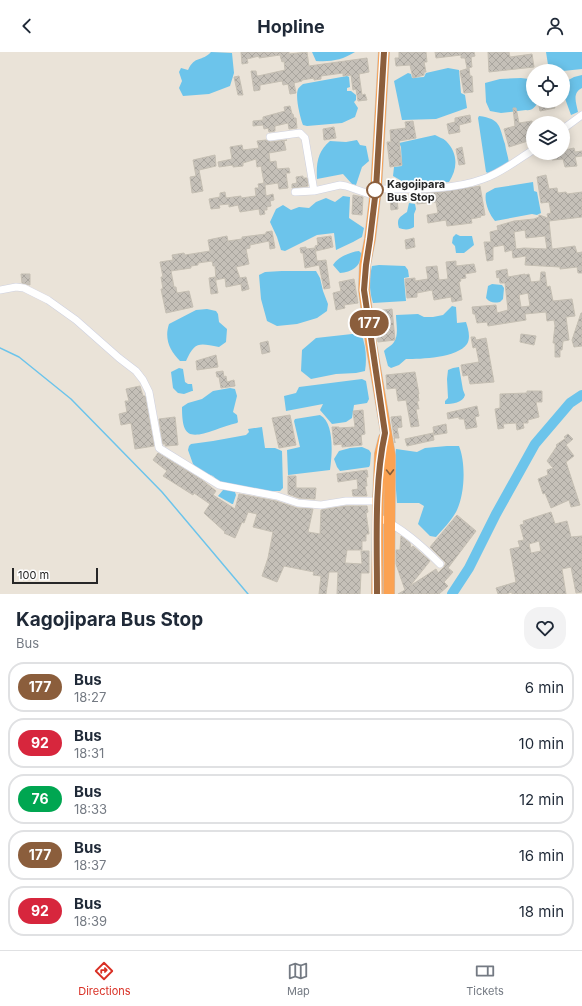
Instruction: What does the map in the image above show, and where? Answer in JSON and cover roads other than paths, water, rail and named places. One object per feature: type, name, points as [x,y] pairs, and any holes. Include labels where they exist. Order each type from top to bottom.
[{"type":"highway","points":[[384,52],[375,192],[364,290],[385,433],[390,456],[389,594]]},
{"type":"highway","points":[[377,594],[380,454],[385,433]]},
{"type":"street","points":[[570,124],[582,115]]},
{"type":"street","points":[[270,137],[300,133],[303,134],[305,138],[314,191]]},
{"type":"street","points":[[295,192],[314,191],[340,185],[375,192],[465,184],[483,179],[526,154]]},
{"type":"street","points":[[0,290],[16,287],[24,288],[48,300],[76,320],[136,371],[143,380],[149,392],[159,448],[219,485],[277,496],[298,503],[321,505],[346,501],[378,501]]},
{"type":"street","points":[[378,517],[390,522],[413,539],[440,564]]},
{"type":"water","points":[[211,52],[232,53],[234,73],[230,86],[209,94],[183,96],[179,88],[182,81],[179,72],[181,68],[188,70],[193,62],[205,57]]},
{"type":"water","points":[[312,52],[355,52],[341,59],[332,61],[316,61]]},
{"type":"water","points":[[546,52],[582,52],[582,69],[570,70],[570,64],[548,64]]},
{"type":"water","points":[[448,68],[459,70],[461,93],[465,95],[467,108],[436,119],[402,120],[394,81],[408,73],[411,74],[412,78],[424,77],[426,73]]},
{"type":"water","points":[[582,75],[582,88],[576,95],[578,112],[571,115],[568,108],[570,108],[570,79]]},
{"type":"water","points":[[347,76],[349,77],[350,87],[347,88],[347,91],[351,91],[356,95],[356,100],[354,102],[358,108],[355,117],[342,123],[307,126],[303,125],[297,102],[298,89],[303,84]]},
{"type":"water","points":[[500,79],[526,79],[526,108],[534,108],[529,110],[501,113],[490,111],[486,102],[485,83]]},
{"type":"water","points":[[479,116],[492,119],[498,124],[505,144],[509,163],[488,173],[486,172],[478,118]]},
{"type":"water","points":[[435,135],[446,141],[453,150],[455,156],[454,171],[449,182],[407,184],[393,176],[394,167],[402,166],[401,147],[399,143]]},
{"type":"water","points":[[357,140],[360,145],[366,146],[369,161],[362,167],[356,185],[352,184],[343,174],[317,179],[317,168],[320,153],[330,141],[346,142]]},
{"type":"water","points":[[533,182],[534,191],[537,192],[541,213],[537,215],[532,214],[495,221],[488,208],[486,193],[495,188]]},
{"type":"water","points":[[343,196],[350,197],[349,218],[364,228],[362,237],[336,250],[334,233],[317,235],[285,251],[281,250],[270,222],[276,209],[283,205],[291,210],[299,207],[309,208],[316,202],[326,198],[335,202]]},
{"type":"water","points":[[409,203],[415,204],[416,209],[414,214],[414,227],[411,229],[399,228],[398,220],[407,212]]},
{"type":"water","points":[[456,234],[460,236],[472,236],[474,245],[464,253],[456,253],[455,246],[452,243],[453,237]]},
{"type":"water","points":[[359,251],[361,253],[360,261],[352,270],[340,273],[333,265],[344,255]]},
{"type":"water","points":[[372,266],[405,266],[408,270],[409,277],[404,278],[406,301],[373,303],[370,289],[371,271]]},
{"type":"water","points":[[316,271],[320,278],[328,304],[327,311],[317,318],[297,324],[277,326],[267,321],[261,299],[259,275],[265,272]]},
{"type":"water","points":[[492,284],[502,285],[504,288],[503,299],[500,302],[492,302],[486,298],[488,286]]},
{"type":"water","points":[[452,306],[456,307],[457,323],[466,322],[468,330],[468,342],[462,349],[438,357],[406,359],[399,365],[391,368],[388,366],[384,351],[392,345],[396,339],[396,315],[418,314],[424,317],[433,317],[443,315]]},
{"type":"water","points":[[207,309],[216,311],[219,322],[227,329],[226,342],[219,347],[202,344],[198,345],[189,354],[186,361],[180,361],[173,353],[169,344],[167,335],[169,324],[196,310]]},
{"type":"water","points":[[361,333],[366,352],[365,371],[336,374],[311,379],[301,371],[302,350],[316,338]]},
{"type":"water","points":[[459,367],[465,395],[464,398],[454,403],[445,404],[445,401],[448,398],[448,370]]},
{"type":"water","points":[[179,368],[183,369],[185,382],[192,384],[193,391],[184,394],[178,393],[173,388],[171,372]]},
{"type":"water","points":[[362,379],[366,381],[369,399],[367,403],[354,405],[352,418],[346,422],[332,424],[320,410],[323,404],[286,411],[284,396],[296,393],[299,387]]},
{"type":"water","points":[[230,388],[235,389],[237,396],[233,412],[237,415],[238,422],[206,433],[193,435],[189,433],[184,425],[182,407],[188,403],[202,399],[213,391]]},
{"type":"water","points":[[320,415],[325,419],[330,432],[332,449],[330,470],[288,475],[287,450],[300,447],[294,421],[295,419]]},
{"type":"water","points":[[262,427],[265,448],[275,448],[282,451],[283,488],[280,491],[264,491],[220,483],[213,476],[200,471],[193,464],[188,450],[191,444],[246,435],[249,432],[248,429]]},
{"type":"water","points":[[459,446],[464,470],[463,488],[456,512],[436,537],[430,536],[418,524],[424,506],[419,503],[397,503],[394,464],[396,449],[417,452],[425,448]]},
{"type":"water","points":[[362,447],[369,450],[371,453],[369,467],[340,471],[334,459],[339,451]]},
{"type":"water","points":[[227,489],[235,492],[236,495],[233,504],[218,496],[223,490]]},
{"type":"waterway","points":[[0,348],[19,357],[71,399],[162,492],[248,594]]},
{"type":"waterway","points":[[452,594],[469,568],[496,514],[535,444],[570,403],[582,395]]},
{"type":"place","name":"Kagojipara Bus Stop","points":[[375,190]]}]
